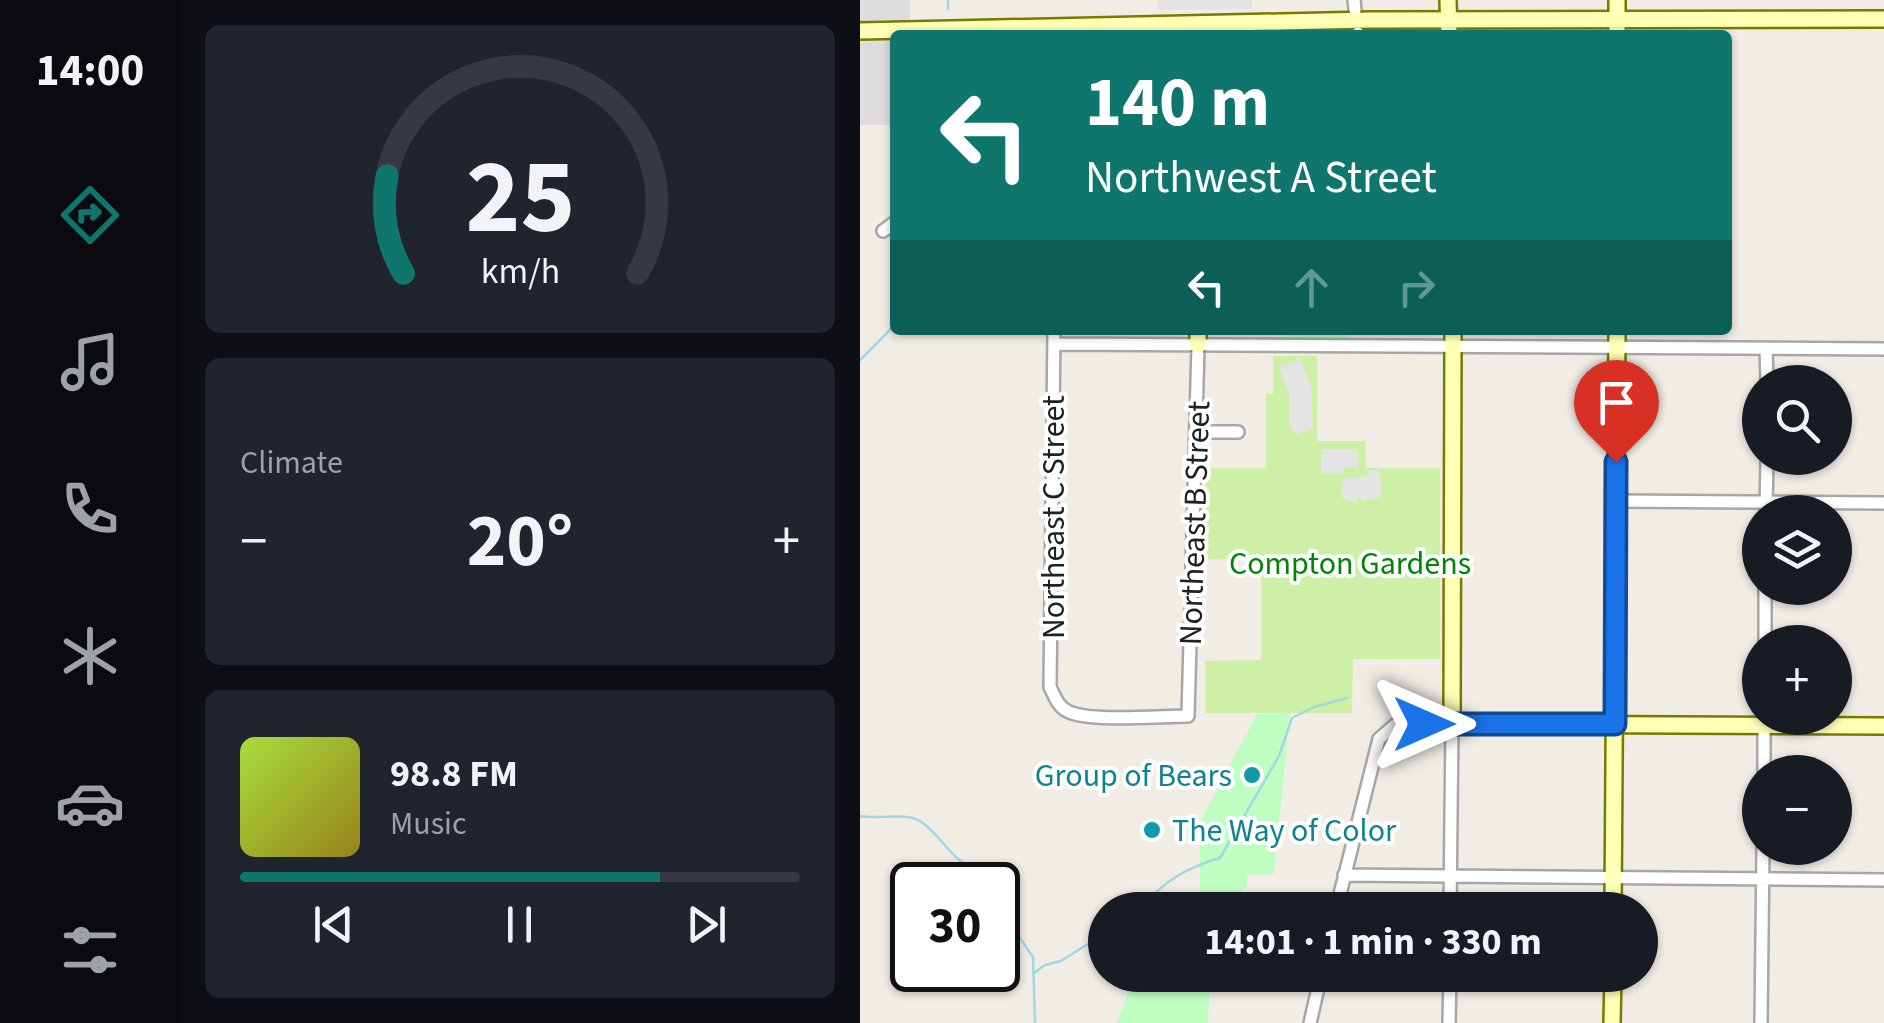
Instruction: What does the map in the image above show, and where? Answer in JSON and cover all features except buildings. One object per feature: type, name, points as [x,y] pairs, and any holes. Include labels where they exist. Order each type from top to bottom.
[{"type":"street","points":[[1448,0],[1449,28]]},
{"type":"street","points":[[1617,0],[1617,28]]},
{"type":"street","points":[[1196,30],[1617,28],[1884,19]]},
{"type":"street","points":[[860,30],[890,32]]},
{"type":"street","points":[[884,232],[890,227]]},
{"type":"street","name":"Northeast C Street","points":[[1054,335],[1050,687],[1058,703],[1070,712],[1093,716],[1188,716]]},
{"type":"street","points":[[1360,335],[1360,346]]},
{"type":"street","points":[[1451,892],[1453,335]]},
{"type":"street","points":[[1054,344],[1198,338],[1454,347],[1617,338],[1766,348],[1884,350]]},
{"type":"street","name":"Northeast B Street","points":[[1188,716],[1198,338]]},
{"type":"street","points":[[1614,892],[1617,338]]},
{"type":"street","points":[[1766,348],[1766,365]]},
{"type":"street","points":[[1198,432],[1238,432]]},
{"type":"street","points":[[1616,501],[1742,507]]},
{"type":"street","points":[[1852,505],[1884,504]]},
{"type":"street","points":[[1340,892],[1379,739],[1395,724],[1742,721]]},
{"type":"street","points":[[1852,725],[1884,726]]},
{"type":"street","points":[[1762,1023],[1763,865]]},
{"type":"street","points":[[1344,875],[1884,880]]},
{"type":"street","points":[[1310,1023],[1317,992]]},
{"type":"street","points":[[1449,1023],[1450,992]]},
{"type":"street","points":[[1612,1023],[1613,992]]},
{"type":"shaded area","points":[[860,0],[910,0],[910,30],[890,30],[890,125],[860,125]]},
{"type":"shaded area","points":[[1157,0],[1252,0],[1252,9],[1157,10]]},
{"type":"shaded area","points":[[1298,356],[1311,386],[1313,428],[1296,435],[1289,425],[1289,394],[1279,367],[1295,362]]},
{"type":"shaded area","points":[[1321,449],[1358,449],[1358,467],[1343,467],[1343,474],[1321,474]]},
{"type":"shaded area","points":[[1368,470],[1379,470],[1382,497],[1364,501],[1359,496],[1356,503],[1341,497],[1343,479],[1367,476]]},
{"type":"green space","points":[[1285,335],[1350,335],[1350,341],[1284,341]]},
{"type":"green space","name":"Compton Gardens","points":[[1273,356],[1317,356],[1317,441],[1365,441],[1366,468],[1440,468],[1440,659],[1353,659],[1352,713],[1205,713],[1205,661],[1261,660],[1261,560],[1205,559],[1205,468],[1266,468],[1266,394],[1273,394]]},
{"type":"green space","points":[[1290,713],[1274,874],[1247,875],[1247,887],[1242,892],[1199,892],[1200,822],[1257,714]]},
{"type":"green space","points":[[1129,992],[1209,992],[1208,1023],[1117,1023]]},
{"type":"waterway","points":[[948,0],[948,9]]},
{"type":"waterway","points":[[860,360],[890,330]]},
{"type":"waterway","points":[[1156,892],[1175,877],[1220,858],[1279,756],[1292,718],[1347,698]]},
{"type":"waterway","points":[[860,816],[916,819],[962,862]]},
{"type":"waterway","points":[[1020,938],[1033,957],[1035,1023]]},
{"type":"waterway","points":[[1034,973],[1088,944]]},
{"type":"place","name":"Group of Bears","points":[[1252,775]]},
{"type":"place","name":"The Way of Color","points":[[1152,830]]},
{"type":"route","points":[[1424,724],[1615,724],[1616,462]]}]
